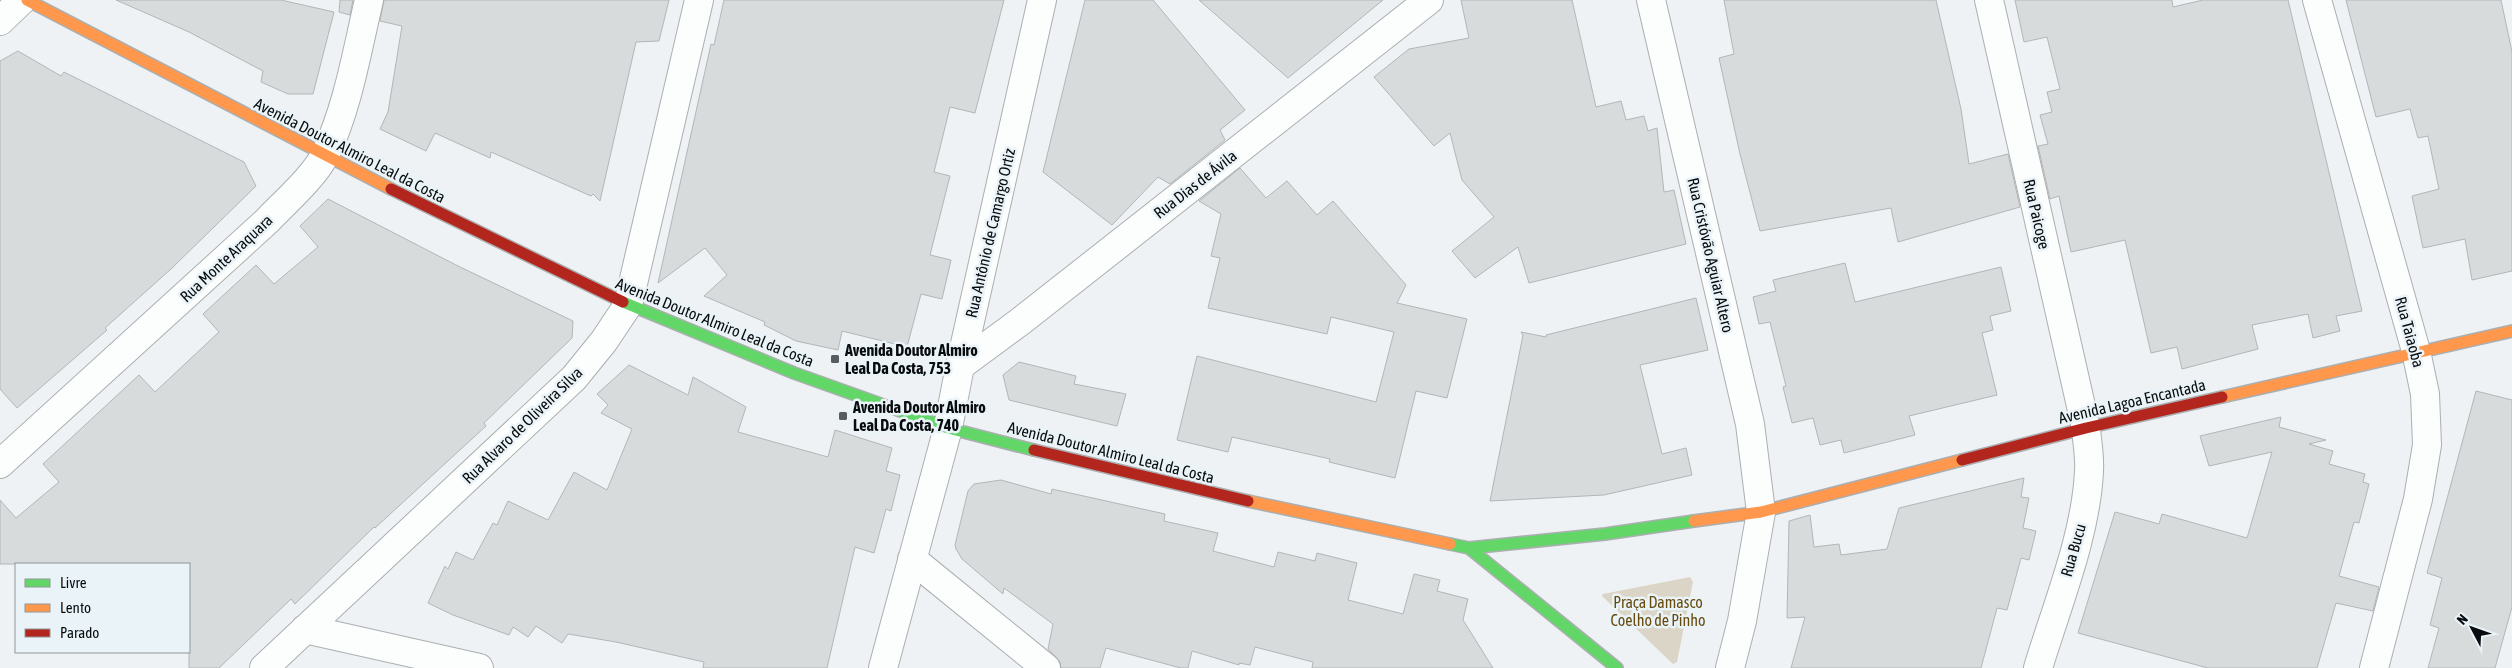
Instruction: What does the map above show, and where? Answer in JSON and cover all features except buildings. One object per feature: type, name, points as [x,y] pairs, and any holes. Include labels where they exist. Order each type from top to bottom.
[{"type":"street","points":[[0,21],[22,0]]},
{"type":"street","name":"Avenida Doutor Almiro Leal da Costa","points":[[27,0],[324,156],[628,305],[794,373],[948,428],[1192,489],[1469,548]]},
{"type":"street","name":"Rua Monte Araquara","points":[[0,464],[267,221],[302,185],[324,156],[344,102],[369,0]]},
{"type":"street","name":"Rua Alvaro de Oliveira Silva","points":[[264,668],[574,378],[604,341],[628,305],[699,0]]},
{"type":"street","name":"Rua Antônio de Camargo Ortiz","points":[[883,668],[948,428],[960,366],[1042,0]]},
{"type":"street","name":"Rua Dias de Ávila","points":[[960,366],[1021,322],[1429,0]]},
{"type":"street","name":"Rua Cristóvão Aguiar Altero","points":[[1651,0],[1750,424],[1761,512]]},
{"type":"street","name":"Rua Paicoge","points":[[1989,0],[2086,428]]},
{"type":"street","name":"Rua Taiaoba","points":[[2316,0],[2416,351],[2425,394],[2427,445],[2418,499],[2374,668]]},
{"type":"street","name":"Avenida Lagoa Encantada","points":[[1761,512],[2086,428],[2512,330]]},
{"type":"street","name":"Rua Bucu","points":[[2038,668],[2079,535],[2086,501],[2089,469],[2086,428]]},
{"type":"street","points":[[1469,548],[1605,534],[1761,512],[1742,621],[1730,668]]},
{"type":"street","points":[[1469,548],[1617,668]]},
{"type":"street","points":[[912,559],[1046,668]]},
{"type":"street","points":[[305,629],[479,668]]},
{"type":"green space","name":"Praça Damasco Coelho de Pinho","points":[[1690,577],[1693,582],[1677,662],[1673,664],[1602,596],[1603,594]]},
{"type":"traffic: fast","points":[[623,302],[794,373],[948,428],[1034,450]]},
{"type":"traffic: fast","points":[[1450,544],[1469,548],[1605,534],[1694,521]]},
{"type":"traffic: fast","points":[[1469,548],[1617,668]]},
{"type":"traffic: slow","points":[[27,0],[391,189]]},
{"type":"traffic: slow","points":[[2222,397],[2512,331]]},
{"type":"traffic: slow","points":[[1694,521],[1761,512],[1962,460]]},
{"type":"traffic: slow","points":[[1248,501],[1450,544]]},
{"type":"traffic: jam","points":[[391,189],[623,302]]},
{"type":"traffic: jam","points":[[1962,460],[2086,428],[2222,397]]},
{"type":"traffic: jam","points":[[1034,450],[1248,501]]},
{"type":"place","name":"Avenida Doutor Almiro Leal Da Costa, 753","points":[[835,359]]},
{"type":"place","name":"Avenida Doutor Almiro Leal Da Costa, 740","points":[[843,416]]}]
